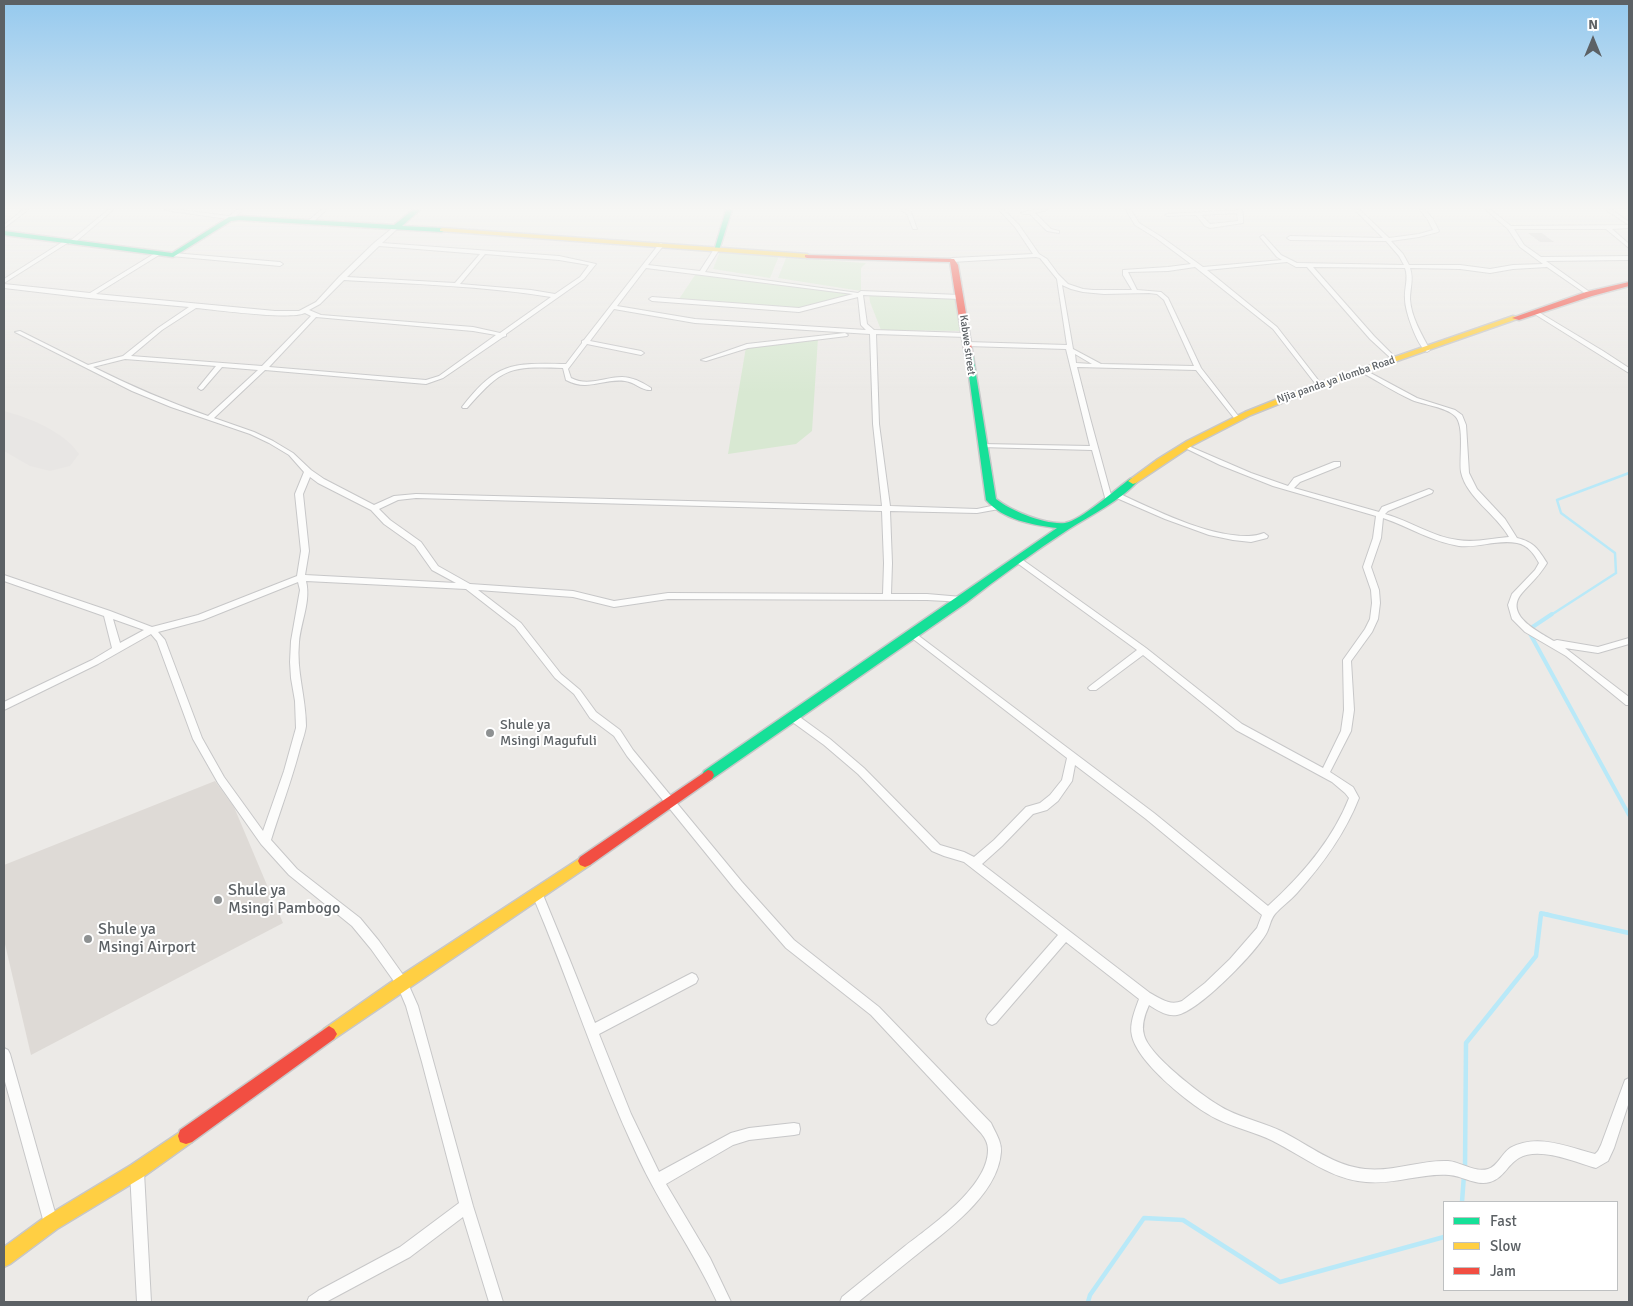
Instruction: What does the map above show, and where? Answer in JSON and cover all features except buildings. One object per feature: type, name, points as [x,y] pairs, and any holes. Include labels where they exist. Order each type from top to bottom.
[{"type":"main road","name":"Kabwe street","points":[[956,271],[991,500],[996,507]]},
{"type":"main road","name":"Njia panda ya Ilomba Road","points":[[4,1258],[51,1223],[137,1171],[402,983],[537,894],[794,718],[1017,560],[1067,526],[1088,515],[1155,464],[1184,446],[1236,417],[1288,395],[1320,386],[1590,294],[1629,284]]},
{"type":"main road","points":[[996,507],[1016,515],[1067,526]]},
{"type":"street","points":[[4,281],[21,271]]},
{"type":"street","points":[[89,296],[130,271]]},
{"type":"street","points":[[4,286],[89,296],[294,314],[305,312],[318,303],[348,271]]},
{"type":"street","points":[[456,285],[468,271]]},
{"type":"street","points":[[90,366],[125,357],[426,382],[442,377],[504,335],[589,271]]},
{"type":"street","points":[[641,271],[584,342],[566,366],[565,372],[568,379],[577,384],[587,385],[620,378],[635,382],[649,389]]},
{"type":"street","points":[[692,271],[861,294],[960,297]]},
{"type":"street","points":[[1053,271],[1059,280],[1072,288],[1153,292],[1164,295],[1198,368],[1236,417]]},
{"type":"street","points":[[1126,271],[1126,275],[1135,291]]},
{"type":"street","points":[[1203,271],[1275,328],[1320,386]]},
{"type":"street","points":[[1314,271],[1376,343],[1395,360]]},
{"type":"street","points":[[1408,271],[1410,279],[1408,303],[1416,329],[1427,350]]},
{"type":"street","points":[[1556,271],[1590,294]]},
{"type":"street","points":[[341,278],[456,285],[556,296]]},
{"type":"street","points":[[1059,280],[1069,348],[1094,448],[1112,497],[1219,535],[1249,540],[1264,536]]},
{"type":"street","points":[[652,299],[799,310],[861,294]]},
{"type":"street","points":[[861,294],[864,325],[873,332],[878,444],[886,507],[887,597]]},
{"type":"street","points":[[125,357],[160,329],[194,306]]},
{"type":"street","points":[[612,307],[695,321],[873,332],[1069,348],[1103,366]]},
{"type":"street","points":[[305,312],[314,316],[484,330],[504,335]]},
{"type":"street","points":[[1535,312],[1629,371]]},
{"type":"street","points":[[210,418],[264,368],[314,316]]},
{"type":"street","points":[[18,332],[142,393],[252,433],[278,446],[299,461],[308,472],[338,491],[374,508],[387,522],[418,544],[435,568],[470,588],[518,625],[558,676],[577,692],[593,715],[623,741],[738,886],[790,944],[875,1011],[975,1116],[994,1140],[995,1154],[988,1175],[975,1193],[948,1220],[847,1302]]},
{"type":"street","points":[[704,360],[747,346],[863,332]]},
{"type":"street","points":[[584,342],[641,353]]},
{"type":"street","points":[[201,388],[220,365]]},
{"type":"street","points":[[1074,365],[1198,368]]},
{"type":"street","points":[[465,407],[483,387],[508,369],[526,366],[566,366]]},
{"type":"street","points":[[1363,371],[1415,399],[1453,411],[1460,416],[1463,425],[1465,474],[1467,480],[1505,525],[1513,538],[1534,548],[1542,563],[1538,572],[1516,594],[1512,605],[1515,617],[1538,637],[1569,654],[1629,702]]},
{"type":"street","points":[[982,446],[1094,448]]},
{"type":"street","points":[[1184,446],[1241,471],[1289,489],[1380,515],[1459,543],[1502,541],[1513,538]]},
{"type":"street","points":[[1289,489],[1297,480],[1337,464]]},
{"type":"street","points":[[264,841],[300,736],[300,701],[294,662],[304,590],[301,578],[305,551],[299,494],[308,472]]},
{"type":"street","points":[[1325,773],[1346,732],[1349,710],[1347,660],[1369,630],[1374,619],[1375,590],[1367,567],[1377,538],[1380,515],[1385,509],[1429,491]]},
{"type":"street","points":[[374,508],[396,498],[416,496],[774,506],[886,507],[977,511],[996,507]]},
{"type":"street","points":[[794,718],[827,742],[860,771],[941,852],[963,856],[1146,997],[1168,1009],[1178,1009],[1186,1006],[1217,980],[1263,930],[1269,914],[1289,896],[1317,862],[1354,798],[1349,790],[1325,773],[1238,727],[1143,650],[1017,560]]},
{"type":"street","points":[[4,578],[152,630],[161,640],[198,739],[221,780],[264,841],[293,872],[356,922],[375,944],[402,983],[412,1006],[433,1078],[466,1206],[496,1302]]},
{"type":"street","points":[[4,706],[95,662],[152,630],[200,618],[301,578],[573,594],[614,604],[658,597],[887,597],[962,600]]},
{"type":"street","points":[[107,613],[117,648]]},
{"type":"street","points":[[912,635],[1150,816],[1269,914]]},
{"type":"street","points":[[1538,637],[1562,644],[1598,650],[1604,650],[1621,642],[1629,641]]},
{"type":"street","points":[[1093,688],[1143,650]]},
{"type":"street","points":[[974,864],[998,843],[1030,810],[1043,807],[1054,798],[1066,781],[1072,757]]},
{"type":"street","points":[[537,894],[559,944],[640,1148],[657,1181],[706,1261],[724,1302]]},
{"type":"street","points":[[992,1019],[1066,934]]},
{"type":"street","points":[[593,1031],[692,979]]},
{"type":"street","points":[[1146,997],[1137,1030],[1139,1040],[1165,1071],[1199,1102],[1218,1114],[1269,1132],[1332,1165],[1355,1174],[1382,1175],[1423,1169],[1450,1168],[1477,1175],[1490,1175],[1516,1153],[1528,1149],[1547,1149],[1596,1162],[1603,1156],[1629,1084]]},
{"type":"street","points":[[4,1054],[51,1223]]},
{"type":"street","points":[[657,1181],[731,1139],[749,1134],[794,1129]]},
{"type":"street","points":[[137,1171],[144,1302]]},
{"type":"street","points":[[314,1302],[405,1252],[466,1206]]},
{"type":"shaded area","points":[[215,781],[234,807],[283,923],[31,1055],[4,940],[4,865]]},
{"type":"green space","points":[[725,271],[773,271],[770,278]]},
{"type":"green space","points":[[781,271],[861,271],[861,291],[778,278]]},
{"type":"green space","points":[[697,272],[856,295],[808,310],[679,299]]},
{"type":"green space","points":[[869,294],[954,295],[960,331],[881,330],[870,302]]},
{"type":"green space","points":[[818,338],[812,431],[796,444],[728,454],[746,347]]},
{"type":"waterway","points":[[1551,615],[1616,573],[1615,553],[1561,513],[1557,500],[1629,473]]},
{"type":"waterway","points":[[1552,614],[1528,630],[1629,815]]},
{"type":"waterway","points":[[1465,1169],[1466,1043],[1536,956],[1541,914]]},
{"type":"waterway","points":[[1541,914],[1550,915]]},
{"type":"waterway","points":[[1544,914],[1629,933]]},
{"type":"waterway","points":[[1462,1201],[1464,1175]]},
{"type":"waterway","points":[[1088,1302],[1090,1295],[1144,1218],[1183,1220],[1280,1282],[1443,1237]]},
{"type":"runway","points":[[4,428],[50,454]]},
{"type":"traffic: fast","points":[[969,356],[991,500],[1007,512],[1017,516],[1067,526]]},
{"type":"traffic: fast","points":[[708,775],[962,600],[989,579],[1067,526],[1088,515],[1133,481]]},
{"type":"traffic: slow","points":[[1133,481],[1190,443],[1219,427],[1277,401],[1516,318]]},
{"type":"traffic: slow","points":[[329,1034],[585,861]]},
{"type":"traffic: slow","points":[[4,1258],[51,1223],[137,1171],[186,1136]]},
{"type":"traffic: jam","points":[[956,271],[969,356]]},
{"type":"traffic: jam","points":[[1516,318],[1589,294],[1629,284]]},
{"type":"traffic: jam","points":[[585,861],[708,775]]},
{"type":"traffic: jam","points":[[186,1136],[329,1034]]},
{"type":"place","name":"Shule ya Msingi Magufuli","points":[[490,733]]},
{"type":"place","name":"Shule ya Msingi Pambogo","points":[[218,900]]},
{"type":"place","name":"Shule ya Msingi Airport","points":[[88,939]]}]
